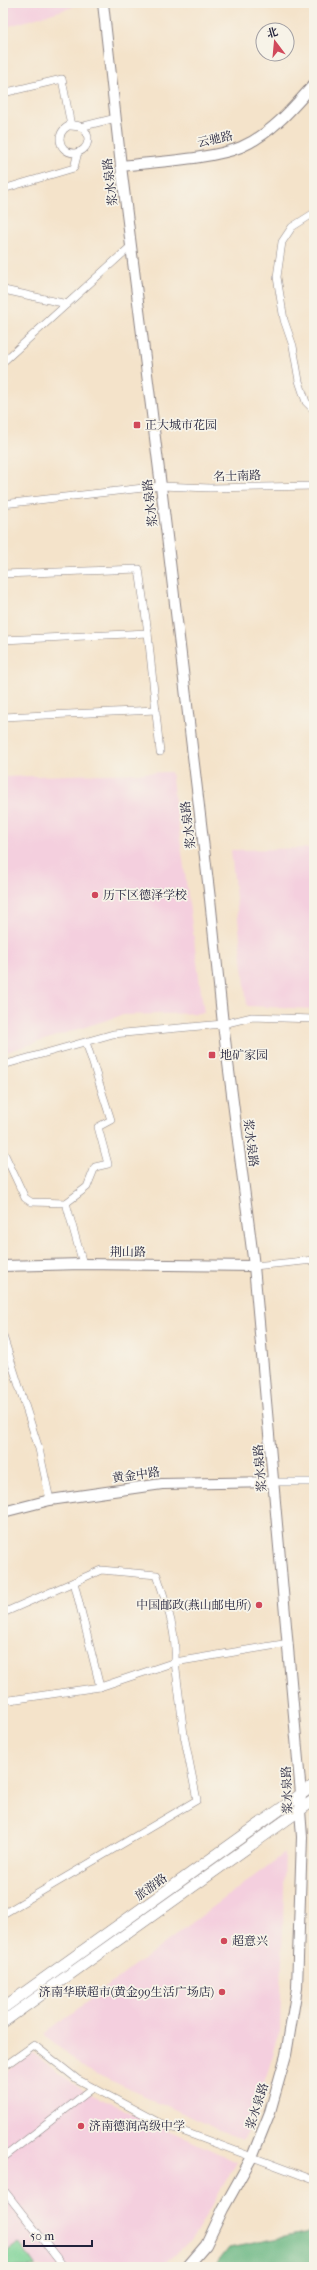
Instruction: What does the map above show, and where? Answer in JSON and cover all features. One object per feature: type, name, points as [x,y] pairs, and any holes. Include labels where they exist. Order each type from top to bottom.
[{"type":"main road","name":"浆水泉路","points":[[103,3],[121,166],[162,486],[223,1024],[254,1266],[302,1794],[300,1810],[302,1836],[297,1988],[286,2055],[270,2112],[252,2157],[223,2208],[206,2245],[188,2267]]},
{"type":"main road","name":"云驰路","points":[[121,166],[208,155],[240,147],[272,127],[291,110],[314,84]]},
{"type":"main road","name":"荆山路","points":[[3,1266],[83,1264],[254,1266]]},
{"type":"main road","name":"黄金中路","points":[[3,1512],[50,1500],[162,1484],[274,1482]]},
{"type":"main road","name":"旅游路","points":[[3,2008],[314,1785]]},
{"type":"main road","name":"旅游路","points":[[3,2022],[314,1800]]},
{"type":"street","points":[[3,93],[62,79],[71,126]]},
{"type":"street","points":[[78,152],[65,150],[60,143],[63,130],[71,126],[80,127],[116,118]]},
{"type":"street","points":[[3,189],[74,168],[78,152],[87,143],[86,134],[80,127]]},
{"type":"street","points":[[314,213],[292,226],[282,242],[276,277],[284,320],[293,346],[299,381],[306,402],[314,410]]},
{"type":"street","points":[[3,362],[131,246]]},
{"type":"street","points":[[3,289],[67,304]]},
{"type":"street","name":"名士南路","points":[[3,504],[162,486],[210,488],[314,486]]},
{"type":"street","points":[[3,574],[139,569],[148,633],[160,752]]},
{"type":"street","points":[[3,640],[148,633]]},
{"type":"street","points":[[3,716],[156,710]]},
{"type":"street","points":[[3,1065],[120,1033],[223,1024],[252,1017],[314,1019]]},
{"type":"street","points":[[3,1156],[6,1155],[25,1198],[31,1202],[66,1203],[87,1187],[95,1167],[108,1164],[98,1128],[112,1120],[86,1042]]},
{"type":"street","points":[[66,1203],[83,1264]]},
{"type":"street","points":[[254,1266],[314,1260]]},
{"type":"street","points":[[3,1336],[39,1449],[50,1500]]},
{"type":"street","points":[[274,1482],[314,1482]]},
{"type":"street","points":[[3,1613],[101,1570],[157,1575],[169,1613],[176,1645],[175,1662],[184,1735],[197,1800],[3,1914]]},
{"type":"street","points":[[74,1582],[100,1687]]},
{"type":"street","points":[[3,1701],[100,1687],[175,1662],[289,1643]]},
{"type":"street","points":[[3,2067],[34,2045],[77,2079],[158,2122],[314,2180]]},
{"type":"street","points":[[3,2158],[93,2088]]},
{"type":"street","points":[[3,2189],[64,2267]]},
{"type":"shaded area","points":[[3,3],[73,3],[73,7],[3,28]]},
{"type":"shaded area","name":"历下区德泽学校","points":[[171,772],[204,1013],[123,1015],[3,1053],[3,777]]},
{"type":"shaded area","points":[[314,848],[314,1009],[247,1006],[231,850]]},
{"type":"shaded area","points":[[285,1853],[280,2032],[250,2129],[242,2140],[83,2068],[44,2034]]},
{"type":"shaded area","name":"济南德润高级中学","points":[[33,2053],[82,2090],[237,2162],[192,2240],[160,2267],[3,2267],[3,2074]]},
{"type":"green space","points":[[314,2231],[314,2267],[214,2267],[229,2248]]},
{"type":"green space","points":[[19,2243],[36,2267],[3,2267],[3,2254]]},
{"type":"place","name":"正大城市花园","points":[[137,425]]},
{"type":"place","name":"历下区德泽学校","points":[[95,895]]},
{"type":"place","name":"地矿家园","points":[[212,1055]]},
{"type":"place","name":"中国邮政(燕山邮电所)","points":[[259,1605]]},
{"type":"place","name":"超意兴","points":[[224,1941]]},
{"type":"place","name":"济南华联超市(黄金99生活广场店)","points":[[222,1992]]},
{"type":"place","name":"济南德润高级中学","points":[[81,2126]]}]
